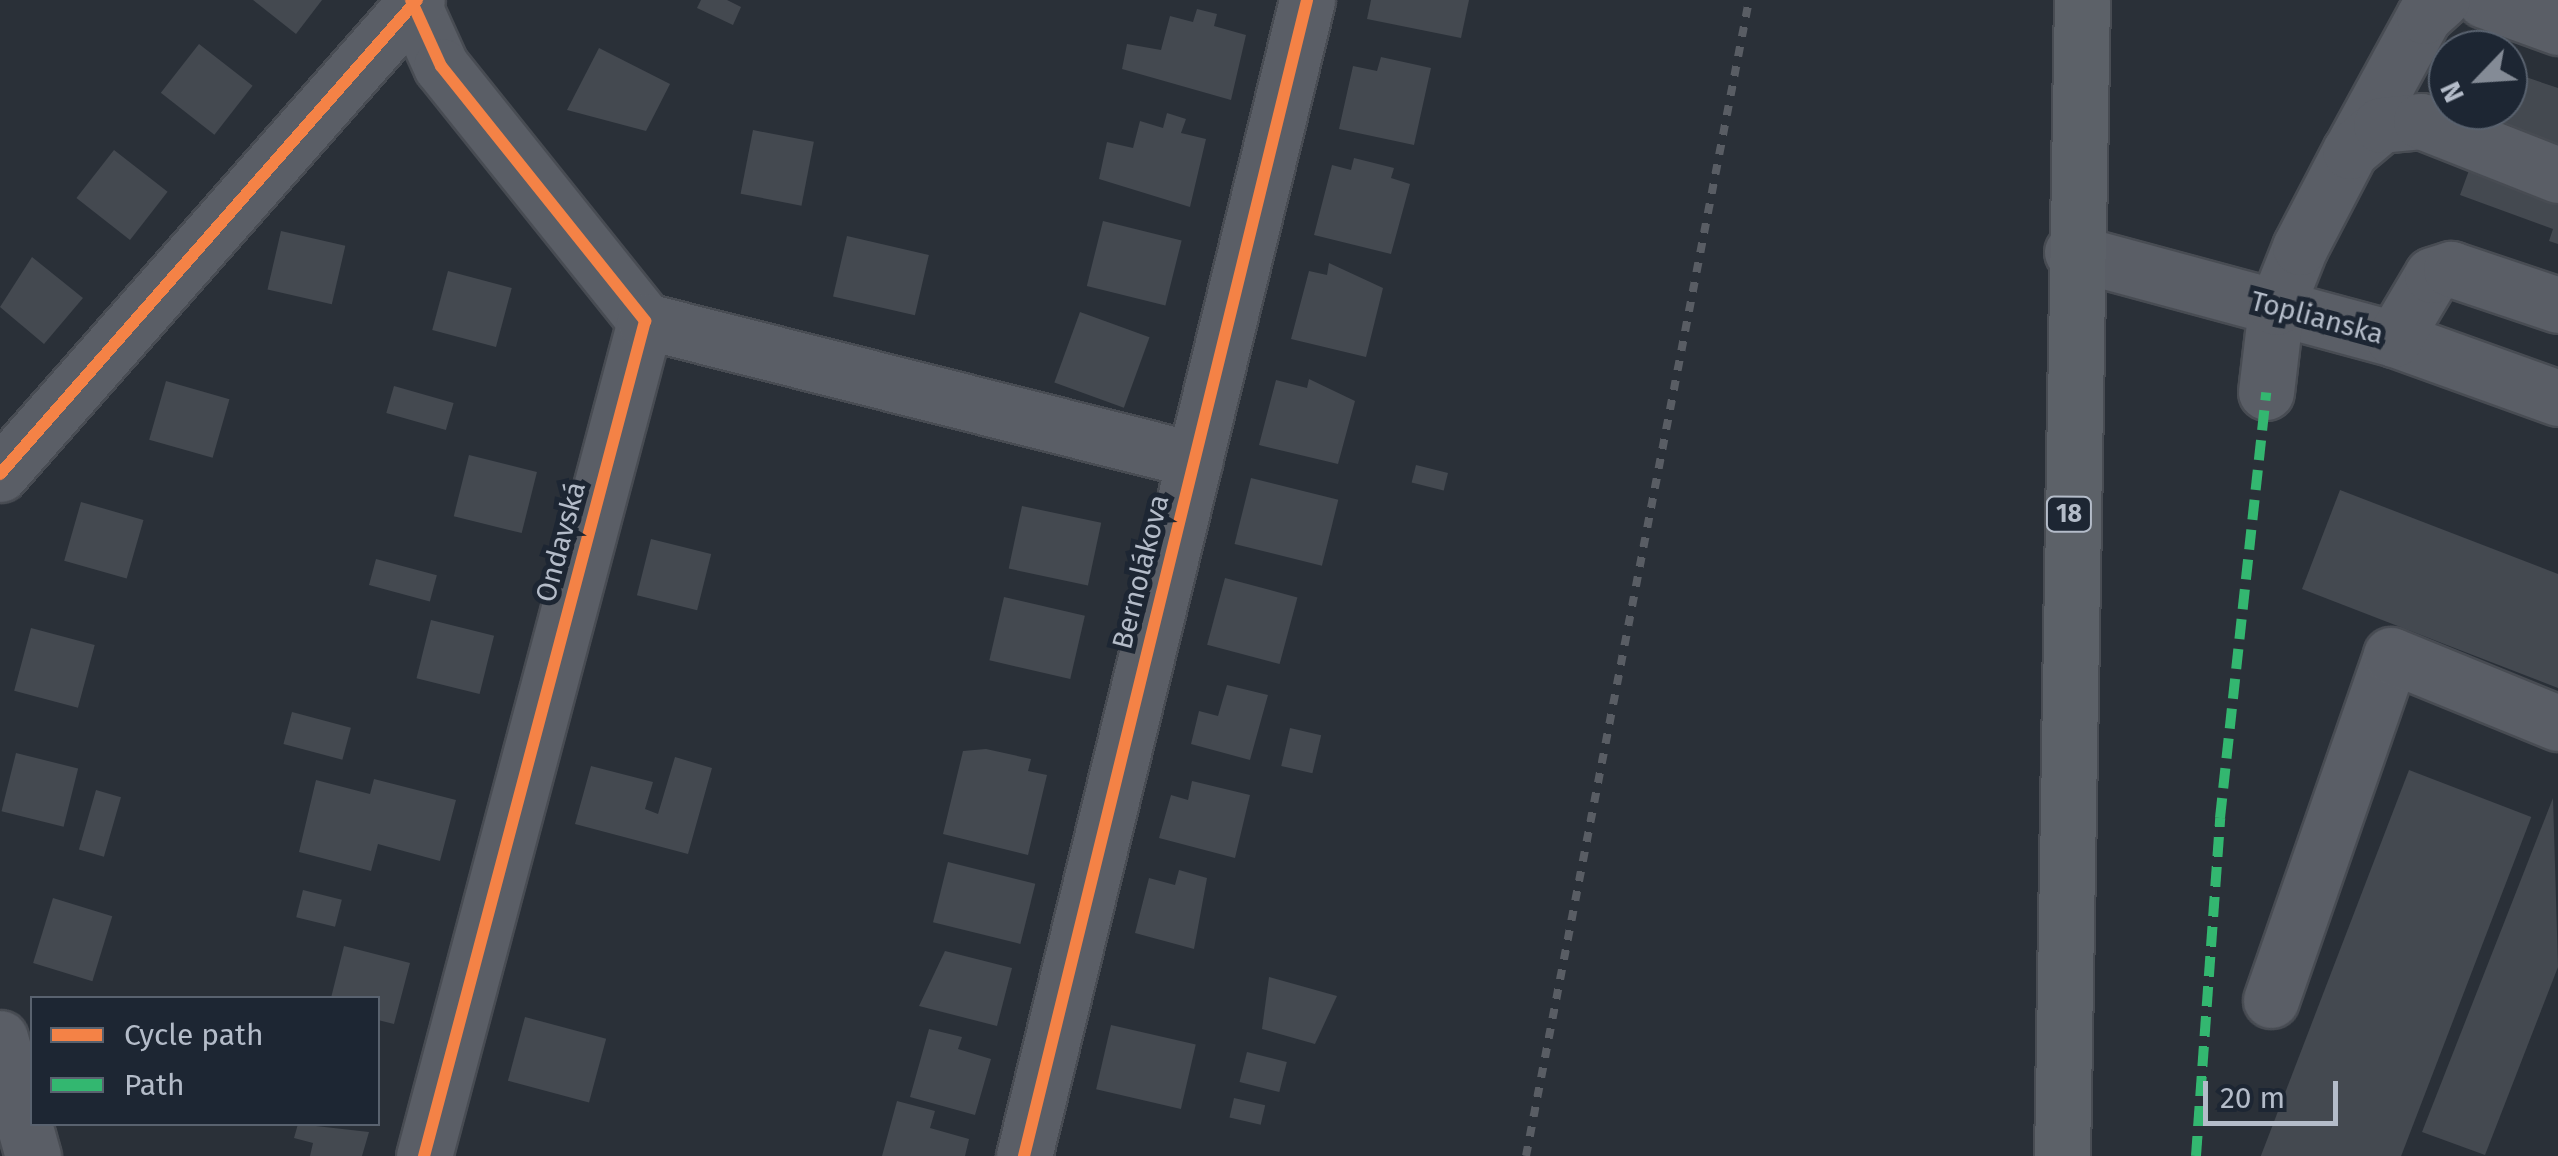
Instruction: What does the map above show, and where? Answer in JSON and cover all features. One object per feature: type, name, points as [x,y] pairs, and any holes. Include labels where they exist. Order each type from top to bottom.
[{"type":"main road","name":"18","points":[[2062,1156],[2072,252],[2082,0]]},
{"type":"street","name":"Bernolákova","points":[[1024,1156],[1306,0]]},
{"type":"street","points":[[2266,392],[2276,307],[2350,151],[2424,16],[2442,0]]},
{"type":"street","points":[[2484,0],[2558,27]]},
{"type":"street","points":[[0,474],[414,1],[441,66],[645,321],[1195,460]]},
{"type":"street","points":[[2350,151],[2382,126],[2421,121],[2558,175]]},
{"type":"street","name":"Toplianska","points":[[2072,252],[2394,339],[2558,398]]},
{"type":"street","points":[[2394,339],[2432,275],[2451,269],[2558,306]]},
{"type":"street","name":"Ondavská","points":[[424,1156],[645,321]]},
{"type":"street","points":[[2271,1000],[2391,655],[2558,724]]},
{"type":"street","points":[[0,1038],[33,1156]]},
{"type":"building","points":[[253,0],[322,0],[296,34]]},
{"type":"building","points":[[701,0],[727,0],[741,7],[733,25],[697,8]]},
{"type":"building","points":[[1371,0],[1469,0],[1461,38],[1367,19]]},
{"type":"building","points":[[1197,9],[1217,14],[1214,26],[1246,35],[1231,100],[1122,69],[1127,44],[1161,50],[1170,16],[1193,22]]},
{"type":"building","points":[[199,44],[253,86],[214,135],[161,93]]},
{"type":"building","points":[[599,48],[670,84],[646,131],[567,110]]},
{"type":"building","points":[[1381,57],[1431,68],[1414,145],[1339,129],[1353,66],[1377,71]]},
{"type":"building","points":[[2528,78],[2558,88],[2558,244],[2549,241],[2553,229],[2460,195],[2484,130],[2528,130]]},
{"type":"building","points":[[1167,113],[1186,119],[1181,133],[1206,139],[1190,207],[1099,179],[1107,142],[1133,148],[1140,121],[1163,128]]},
{"type":"building","points":[[753,130],[814,142],[801,206],[741,194]]},
{"type":"building","points":[[114,150],[168,192],[130,240],[76,198]]},
{"type":"building","points":[[1354,158],[1394,168],[1391,178],[1410,184],[1391,254],[1314,235],[1332,165],[1351,170]]},
{"type":"building","points":[[1103,221],[1182,241],[1165,306],[1087,286]]},
{"type":"building","points":[[281,231],[345,246],[332,304],[268,289]]},
{"type":"building","points":[[847,236],[929,255],[915,315],[833,296]]},
{"type":"building","points":[[32,257],[83,298],[44,344],[0,307]]},
{"type":"building","points":[[1329,263],[1383,288],[1366,357],[1291,339],[1309,271],[1327,275]]},
{"type":"building","points":[[448,271],[512,288],[496,347],[432,330]]},
{"type":"building","points":[[1080,312],[1150,337],[1124,408],[1054,382]]},
{"type":"building","points":[[1309,379],[1355,401],[1338,464],[1259,445],[1276,380],[1307,388]]},
{"type":"building","points":[[166,381],[229,399],[213,458],[149,440]]},
{"type":"building","points":[[394,386],[454,403],[446,430],[386,413]]},
{"type":"building","points":[[469,455],[537,472],[522,533],[454,516]]},
{"type":"building","points":[[1416,465],[1448,473],[1444,490],[1412,482]]},
{"type":"building","points":[[1251,478],[1338,500],[1322,566],[1235,544]]},
{"type":"building","points":[[2340,490],[2558,574],[2558,688],[2302,589]]},
{"type":"building","points":[[81,502],[143,520],[127,579],[64,561]]},
{"type":"building","points":[[1022,506],[1101,523],[1088,585],[1009,569]]},
{"type":"building","points":[[651,539],[711,554],[697,610],[637,595]]},
{"type":"building","points":[[376,559],[437,575],[430,601],[369,585]]},
{"type":"building","points":[[1225,578],[1297,597],[1280,664],[1207,645]]},
{"type":"building","points":[[1004,597],[1085,616],[1070,679],[989,660]]},
{"type":"building","points":[[431,620],[494,636],[480,694],[416,678]]},
{"type":"building","points":[[31,628],[95,645],[78,708],[14,691]]},
{"type":"building","points":[[1227,685],[1268,695],[1250,760],[1191,744],[1199,711],[1218,716]]},
{"type":"building","points":[[292,712],[351,728],[342,760],[283,744]]},
{"type":"building","points":[[1290,728],[1321,735],[1312,773],[1281,766]]},
{"type":"building","points":[[986,749],[1031,759],[1028,771],[1047,775],[1028,855],[943,834],[963,751]]},
{"type":"building","points":[[16,753],[78,768],[64,827],[1,811]]},
{"type":"building","points":[[675,757],[712,768],[688,854],[575,824],[591,766],[653,782],[645,809],[658,814]]},
{"type":"building","points":[[2409,770],[2531,817],[2401,1156],[2261,1156]]},
{"type":"building","points":[[374,779],[456,800],[440,861],[378,844],[371,871],[299,852],[316,780],[370,794]]},
{"type":"building","points":[[1192,781],[1250,795],[1235,858],[1159,838],[1171,795],[1188,800]]},
{"type":"building","points":[[96,790],[121,797],[104,857],[79,850]]},
{"type":"building","points":[[2553,798],[2558,967],[2485,1155],[2422,1132]]},
{"type":"building","points":[[948,862],[1035,884],[1020,944],[933,922]]},
{"type":"building","points":[[1179,870],[1207,878],[1194,949],[1135,933],[1149,878],[1175,885]]},
{"type":"building","points":[[303,890],[342,900],[335,927],[296,917]]},
{"type":"building","points":[[53,898],[112,916],[92,981],[33,963]]},
{"type":"building","points":[[344,946],[410,963],[394,1024],[380,1020],[380,996],[332,996]]},
{"type":"building","points":[[945,951],[1012,968],[997,1026],[919,1006]]},
{"type":"building","points":[[1269,977],[1337,996],[1315,1044],[1262,1029]]},
{"type":"building","points":[[525,1017],[606,1039],[589,1102],[508,1081]]},
{"type":"building","points":[[1111,1025],[1196,1045],[1181,1109],[1096,1089]]},
{"type":"building","points":[[929,1029],[962,1037],[958,1049],[991,1059],[975,1115],[910,1097]]},
{"type":"building","points":[[1247,1052],[1287,1062],[1279,1092],[1240,1082]]},
{"type":"building","points":[[1234,1098],[1265,1105],[1261,1125],[1230,1117]]},
{"type":"building","points":[[897,1101],[935,1111],[930,1128],[969,1139],[965,1156],[882,1156]]},
{"type":"building","points":[[297,1126],[369,1132],[362,1156],[310,1156],[313,1143],[294,1138]]},
{"type":"railway","points":[[1526,1156],[1749,0]]},
{"type":"marked path","points":[[2196,1156],[2220,818],[2266,392]]},
{"type":"cycle path","points":[[411,0],[441,66],[645,321],[424,1156]]},
{"type":"cycle path","points":[[0,474],[417,0]]},
{"type":"cycle path","points":[[1024,1156],[1307,0]]}]
